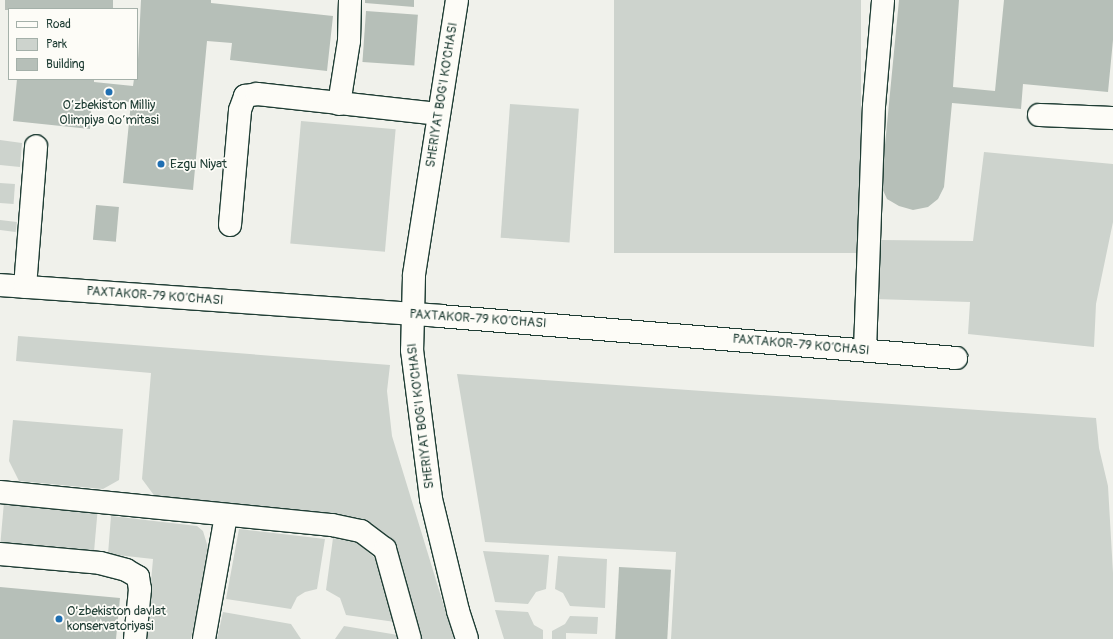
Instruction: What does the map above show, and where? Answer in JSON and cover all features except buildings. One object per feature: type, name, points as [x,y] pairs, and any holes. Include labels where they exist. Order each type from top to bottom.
[{"type":"street","points":[[339,104],[349,41],[350,0]]},
{"type":"street","name":"SHERIYAT BOG'I KO'CHASI","points":[[457,0],[438,114],[414,276],[412,350],[431,498],[458,611],[467,639]]},
{"type":"street","points":[[865,350],[874,106],[883,0]]},
{"type":"street","points":[[230,226],[240,110],[245,96],[257,94],[438,114]]},
{"type":"street","points":[[1039,115],[1113,118]]},
{"type":"street","points":[[25,287],[36,146]]},
{"type":"street","name":"PAXTAKOR-79 KO‘CHASI","points":[[0,285],[413,314],[956,358]]},
{"type":"street","points":[[0,492],[348,527],[374,538],[384,549],[410,639]]},
{"type":"street","points":[[204,639],[226,515]]},
{"type":"street","points":[[0,554],[100,563],[126,570],[138,577],[140,589],[135,639]]},
{"type":"green space","points":[[614,0],[861,0],[861,253],[614,253]]},
{"type":"green space","points":[[510,104],[579,109],[569,242],[501,238]]},
{"type":"green space","points":[[301,121],[396,129],[385,252],[290,244]]},
{"type":"green space","points":[[0,140],[22,143],[20,167],[0,165]]},
{"type":"green space","points":[[984,152],[1113,164],[1113,222],[1096,304],[1094,347],[968,334],[970,302],[875,299],[881,240],[973,241]]},
{"type":"green space","points":[[0,183],[15,184],[14,204],[0,203]]},
{"type":"green space","points":[[0,220],[17,222],[16,232],[0,230]]},
{"type":"green space","points":[[18,336],[390,365],[387,391],[392,436],[454,639],[423,639],[393,544],[363,521],[353,517],[156,498],[142,479],[151,373],[16,361]]},
{"type":"green space","points":[[457,374],[1096,418],[1099,448],[1108,486],[1113,573],[1113,639],[671,639],[676,552],[485,542]]},
{"type":"green space","points":[[13,420],[123,429],[119,480],[103,489],[19,481],[9,461]]},
{"type":"green space","points":[[4,502],[98,510],[94,552],[0,544]]},
{"type":"green space","points":[[111,516],[197,526],[203,531],[210,554],[191,639],[146,639],[153,559],[108,554]]},
{"type":"green space","points":[[239,529],[325,539],[317,589],[305,592],[297,597],[291,609],[226,599]]},
{"type":"green space","points":[[333,538],[358,543],[376,559],[395,622],[346,615],[340,598],[326,590]]},
{"type":"green space","points":[[483,551],[549,555],[546,589],[536,592],[528,604],[495,602]]},
{"type":"green space","points":[[558,556],[607,559],[605,608],[570,606],[563,593],[555,589]]},
{"type":"green space","points":[[495,610],[528,612],[534,625],[543,630],[543,639],[504,639]]},
{"type":"green space","points":[[223,612],[291,624],[301,639],[217,639]]},
{"type":"green space","points":[[570,616],[598,617],[597,634],[566,633],[566,639],[552,639],[552,631],[565,624]]},
{"type":"green space","points":[[344,626],[398,635],[399,639],[335,639]]},
{"type":"place","name":"O‘zbekiston Milliy Olimpiya Qo‘mitasi","points":[[109,92]]},
{"type":"place","name":"Ezgu Niyat","points":[[161,164]]},
{"type":"place","name":"O’zbekiston davlat konservatoriyasi","points":[[59,619]]}]
